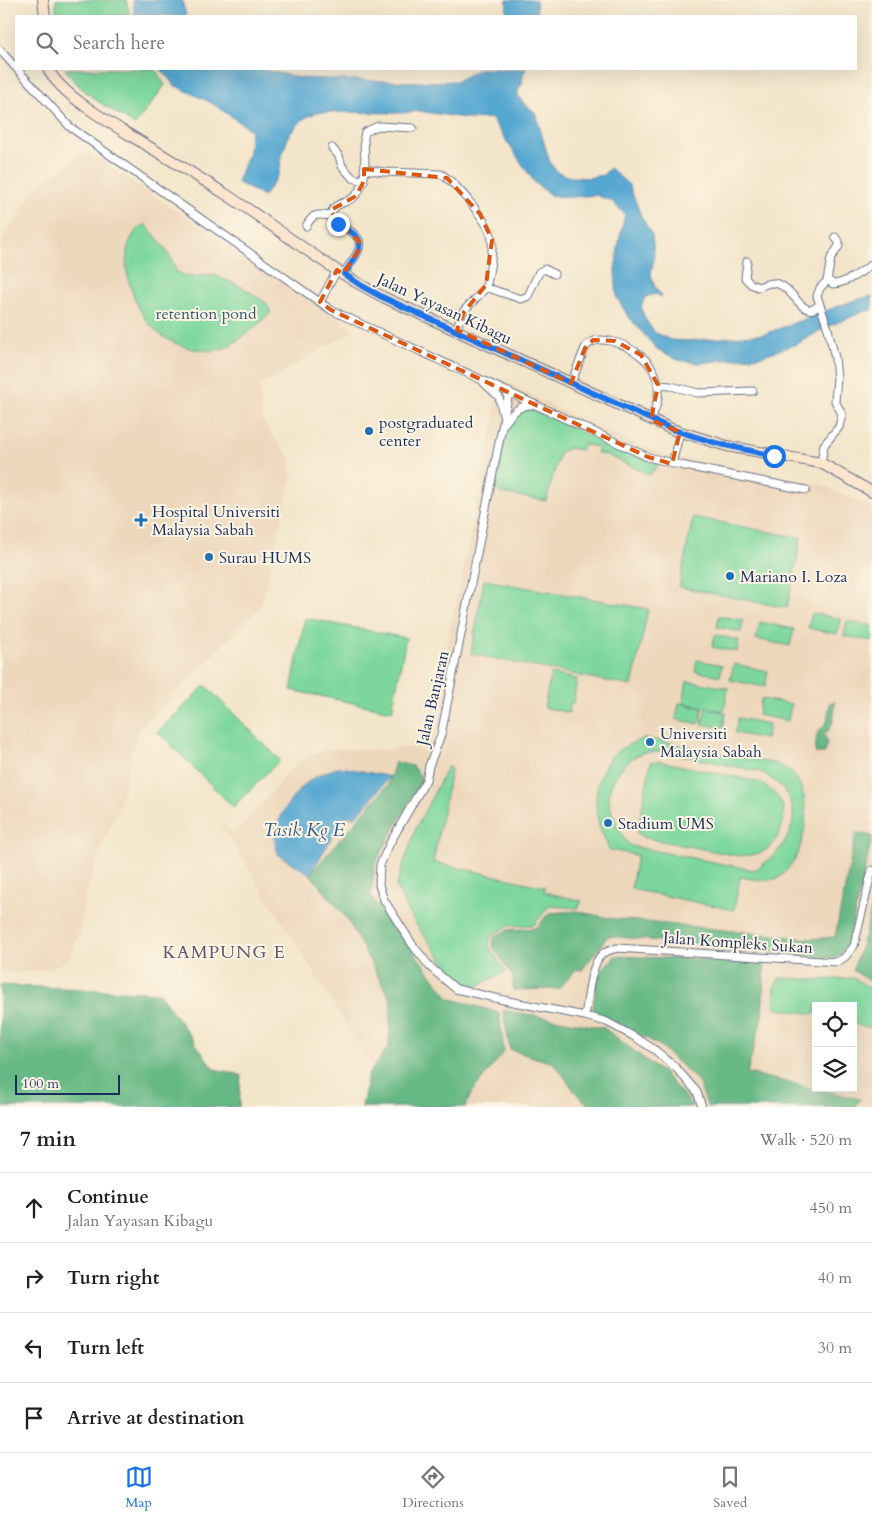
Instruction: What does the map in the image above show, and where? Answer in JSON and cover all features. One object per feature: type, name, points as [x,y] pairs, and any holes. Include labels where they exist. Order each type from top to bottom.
[{"type":"street","points":[[43,0],[45,15]]},
{"type":"street","points":[[0,50],[15,67]]},
{"type":"street","points":[[18,70],[70,127],[331,310],[648,457],[672,464],[806,490]]},
{"type":"street","name":"Jalan Yayasan Kibagu","points":[[49,70],[60,86],[80,102],[229,196],[340,272],[382,297],[680,432],[727,446],[821,463],[872,492]]},
{"type":"street","points":[[320,302],[340,272],[360,248],[360,241],[356,236],[338,224],[331,216],[331,210],[356,196],[364,181],[365,132],[378,126],[413,128]]},
{"type":"street","points":[[332,148],[339,156],[342,166],[348,174],[353,178],[364,181]]},
{"type":"street","points":[[364,169],[384,172],[441,174],[447,178],[480,214],[490,231],[492,240],[488,280],[485,287],[464,312],[456,330]]},
{"type":"street","points":[[306,226],[312,216],[331,216]]},
{"type":"street","points":[[821,463],[824,446],[840,425],[842,414],[835,401],[837,368],[828,329],[820,308],[818,292],[828,280],[831,258],[839,246],[839,242],[835,237]]},
{"type":"street","points":[[747,261],[745,278],[750,284],[758,287],[775,283],[784,286],[790,290],[806,309],[820,308]]},
{"type":"street","points":[[828,280],[833,284],[839,284],[872,264]]},
{"type":"street","points":[[485,287],[521,299],[528,296],[539,272],[545,269],[554,274]]},
{"type":"street","points":[[572,383],[588,343],[593,340],[615,341],[641,355],[655,373],[659,396],[651,420]]},
{"type":"street","points":[[481,379],[499,397],[503,426]]},
{"type":"street","points":[[658,385],[671,386],[698,393],[753,391]]},
{"type":"street","name":"Jalan Banjaran","points":[[509,392],[440,735],[423,785],[390,843],[380,865],[380,885],[384,900],[430,968],[456,989],[607,1022],[655,1050],[676,1068],[697,1092],[702,1107]]},
{"type":"street","points":[[503,426],[516,410],[524,405],[534,404]]},
{"type":"street","points":[[672,464],[680,432]]},
{"type":"street","name":"Jalan Kompleks Sukan","points":[[585,1016],[594,966],[601,955],[608,950],[617,948],[837,962],[845,957],[854,946],[872,870]]},
{"type":"highlighted area","points":[[364,169],[447,178],[480,214],[492,240],[486,285],[464,312],[457,330],[571,383],[585,348],[593,340],[615,341],[641,355],[658,385],[651,420],[680,432],[672,464],[648,457],[331,310],[320,302],[337,270],[343,274],[360,248],[359,241],[338,224],[331,210],[356,196],[364,181]]},
{"type":"shaded area","name":"Hospital Universiti Malaysia Sabah","points":[[87,151],[354,330],[259,386],[262,421],[291,459],[292,477],[260,607],[138,731],[120,804],[102,844],[84,900],[80,931],[69,958],[51,969],[0,974],[0,244],[35,187]]},
{"type":"shaded area","name":"Universiti Malaysia Sabah","points":[[499,378],[606,432],[665,455],[753,473],[820,484],[872,507],[872,1107],[398,1107],[219,821],[234,834],[296,764],[316,753],[331,749],[387,750],[425,745],[427,743],[494,420]]},
{"type":"green space","points":[[56,0],[126,0],[130,15],[56,15]]},
{"type":"green space","points":[[66,70],[156,70],[165,85],[135,125],[88,93]]},
{"type":"green space","name":"retention pond","points":[[145,224],[163,246],[176,271],[186,277],[215,275],[244,288],[266,303],[271,313],[240,339],[221,349],[194,349],[168,340],[154,329],[140,310],[134,298],[127,272],[126,259],[128,247],[136,231]]},
{"type":"green space","points":[[520,409],[532,410],[635,456],[659,464],[650,475],[607,455],[598,454],[597,447],[583,444],[581,450],[569,448],[560,452],[546,501],[500,493],[495,487],[507,428],[512,416]]},
{"type":"green space","points":[[693,517],[801,538],[787,608],[679,587]]},
{"type":"green space","points":[[484,580],[648,609],[632,686],[471,654]]},
{"type":"green space","points":[[812,613],[841,619],[837,634],[808,628]]},
{"type":"green space","points":[[719,616],[743,620],[741,632],[717,627]]},
{"type":"green space","points":[[305,618],[406,638],[392,711],[291,690]]},
{"type":"green space","points":[[847,621],[872,626],[872,641],[844,636]]},
{"type":"green space","points":[[760,622],[794,629],[790,646],[756,639]]},
{"type":"green space","points":[[715,635],[739,640],[737,652],[712,647]]},
{"type":"green space","points":[[697,660],[722,665],[720,676],[695,671]]},
{"type":"green space","points":[[734,664],[768,671],[765,687],[730,680]]},
{"type":"green space","points":[[551,674],[577,679],[573,704],[570,704],[569,713],[544,707]]},
{"type":"green space","points":[[687,681],[728,688],[724,711],[683,703]]},
{"type":"green space","points":[[205,685],[280,760],[233,807],[158,732]]},
{"type":"green space","points":[[761,699],[791,704],[788,721],[758,715]]},
{"type":"green space","points":[[835,701],[832,724],[824,734],[827,741],[825,753],[815,753],[817,734],[827,722],[830,703]]},
{"type":"green space","points":[[679,703],[703,708],[699,724],[676,719]]},
{"type":"green space","points":[[706,708],[726,713],[723,728],[702,724]]},
{"type":"green space","points":[[738,718],[769,724],[766,739],[735,733]]},
{"type":"green space","name":"Stadium UMS","points":[[645,738],[777,764],[792,773],[799,783],[803,795],[805,821],[800,847],[795,858],[784,873],[778,878],[768,880],[740,877],[734,910],[631,889],[637,855],[609,850],[599,824],[596,798],[599,780],[611,757],[622,748]],"holes":[[[646,752],[666,752],[761,772],[777,783],[787,795],[793,808],[793,822],[789,835],[769,860],[754,870],[631,846],[626,841],[615,820],[610,804],[609,794],[613,781],[621,769],[637,756]]]},
{"type":"green space","points":[[659,761],[759,782],[771,790],[780,800],[784,813],[782,827],[771,846],[763,852],[739,856],[646,838],[637,833],[651,762]]},
{"type":"green space","points":[[395,762],[412,766],[422,778],[375,864],[371,896],[449,998],[499,1013],[504,1052],[472,1092],[465,1107],[362,1107],[368,1075],[389,1046],[391,1000],[347,919],[310,874],[388,785]]},
{"type":"green space","points":[[448,766],[451,770],[433,862],[545,887],[544,892],[582,901],[578,908],[549,906],[534,925],[508,926],[491,936],[489,946],[506,972],[466,991],[408,912],[396,886],[416,828]]},
{"type":"green space","points":[[856,833],[872,836],[872,838],[847,948],[835,958],[608,936],[582,970],[576,969],[559,989],[513,990],[513,977],[493,946],[494,937],[508,930],[536,928],[549,913],[577,911],[608,918],[810,939],[835,937]]},
{"type":"green space","points":[[872,905],[872,983],[853,970],[867,928]]},
{"type":"green space","points":[[615,956],[765,962],[762,1017],[747,1073],[812,1088],[812,1092],[830,1092],[860,1099],[855,1107],[708,1107],[698,1081],[659,1045],[593,1010],[597,975]]},
{"type":"green space","points":[[779,978],[820,980],[853,978],[872,989],[872,1028],[857,1025],[857,1002],[812,1002],[812,1013],[777,1009],[774,1006],[775,986]]},
{"type":"green space","points":[[0,985],[159,993],[214,1069],[241,1075],[239,1107],[0,1107]]},
{"type":"green space","points":[[503,1010],[604,1028],[664,1074],[692,1107],[591,1107],[576,1093],[554,1063],[510,1049]]},
{"type":"water","points":[[133,0],[182,0],[186,15],[135,15]]},
{"type":"water","points":[[507,0],[536,0],[537,15],[506,15]]},
{"type":"water","points":[[162,70],[264,70],[300,78],[417,82],[457,81],[477,70],[526,70],[522,84],[518,90],[518,96],[526,106],[535,112],[550,163],[557,172],[570,177],[588,178],[603,175],[610,168],[629,185],[641,216],[652,235],[654,255],[651,274],[654,285],[662,297],[656,294],[645,297],[641,307],[645,319],[654,332],[670,340],[688,341],[765,334],[852,301],[872,296],[872,311],[865,311],[825,328],[797,344],[761,356],[699,363],[678,360],[657,349],[628,316],[617,298],[615,271],[625,215],[612,201],[596,195],[552,196],[535,183],[491,118],[470,119],[419,111],[402,113],[317,112],[303,119],[289,135],[282,155],[279,174],[264,196],[237,182],[249,152],[251,130],[212,103],[174,85]]},
{"type":"water","name":"Tasik Kg E","points":[[341,767],[390,777],[356,817],[345,816],[310,874],[279,855],[275,840],[278,823],[287,806],[299,790],[319,775]]},
{"type":"place","name":"postgraduated center","points":[[369,431]]},
{"type":"place","name":"Hospital Universiti Malaysia Sabah","points":[[141,520]]},
{"type":"place","name":"Surau HUMS","points":[[209,557]]},
{"type":"place","name":"Mariano I. Loza","points":[[730,576]]},
{"type":"place","name":"Universiti Malaysia Sabah","points":[[650,742]]},
{"type":"place","name":"Stadium UMS","points":[[608,823]]},
{"type":"district","name":"KAMPUNG E","points":[[224,952]]},
{"type":"route","points":[[338,224],[356,236],[360,241],[360,248],[344,274],[382,297],[674,430],[702,440],[774,456]]}]
